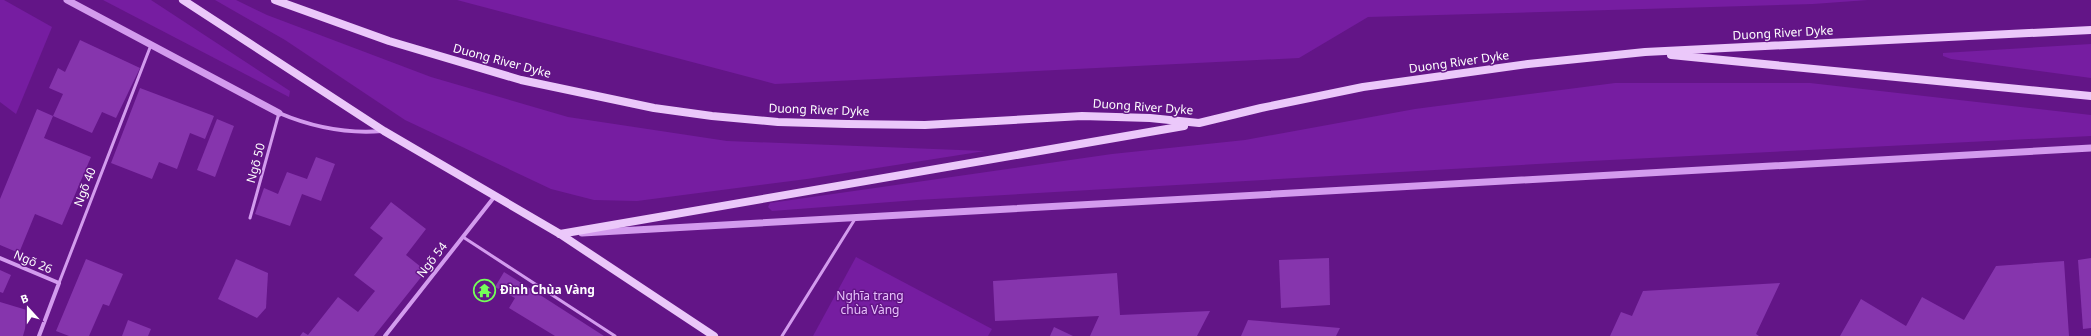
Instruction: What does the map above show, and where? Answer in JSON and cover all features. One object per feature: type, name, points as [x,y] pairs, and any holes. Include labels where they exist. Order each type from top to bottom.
[{"type":"main road","points":[[183,0],[384,131],[560,234],[714,336]]},
{"type":"main road","name":"Duong River Dyke","points":[[275,0],[389,41],[521,80],[654,108],[705,115],[778,122],[847,124],[925,125],[1082,116],[1150,118],[1199,123],[1261,108],[1363,87],[1528,64],[1645,52],[2091,30]]},
{"type":"main road","points":[[1645,52],[2091,96]]},
{"type":"main road","points":[[560,234],[1199,123]]},
{"type":"street","points":[[68,0],[279,113],[305,123],[334,130],[351,132],[384,131]]},
{"type":"street","points":[[560,234],[2091,148]]},
{"type":"street","name":"Ngõ 54","points":[[385,336],[495,196]]},
{"type":"street","name":"Ngõ 26","points":[[0,258],[59,283]]},
{"type":"street","name":"Ngõ 40","points":[[39,336],[59,283]]},
{"type":"lane","name":"Ngõ 40","points":[[59,283],[151,45]]},
{"type":"lane","name":"Ngõ 50","points":[[250,218],[279,113]]},
{"type":"lane","points":[[782,336],[856,218]]},
{"type":"lane","points":[[463,237],[615,336]]},
{"type":"green space","points":[[0,0],[4,0],[52,27],[16,114],[0,102]]},
{"type":"green space","points":[[103,0],[151,0],[290,91],[289,97]]},
{"type":"green space","points":[[215,0],[236,0],[267,15],[431,77],[568,117],[727,141],[985,151],[807,179],[637,201],[594,200],[551,189],[405,120],[285,40]]},
{"type":"green space","points":[[457,0],[1868,0],[1813,4],[1368,17],[1299,58],[775,84]]},
{"type":"green space","points":[[2091,44],[2091,78],[1951,59],[1943,56],[1943,53]]},
{"type":"green space","points":[[1615,83],[1810,83],[2091,115],[2091,136],[1590,161],[917,200],[772,211],[768,207],[770,203],[1112,154],[1245,140],[1415,109]]},
{"type":"green space","name":"Nghĩa trang chùa Vàng","points":[[856,257],[992,329],[988,336],[813,336]]},
{"type":"building","points":[[80,40],[140,68],[116,118],[102,112],[92,133],[53,116],[63,94],[49,88],[58,68],[65,72]]},
{"type":"building","points":[[140,88],[214,116],[205,139],[190,133],[177,169],[159,162],[152,179],[111,163]]},
{"type":"building","points":[[37,109],[53,116],[44,138],[91,157],[62,225],[35,214],[19,253],[0,245],[0,199]]},
{"type":"building","points":[[217,119],[234,126],[215,177],[197,170]]},
{"type":"building","points":[[316,157],[335,164],[321,201],[302,194],[290,226],[255,214],[264,188],[278,194],[287,172],[307,179]]},
{"type":"building","points":[[391,202],[426,229],[406,255],[426,271],[374,336],[300,336],[303,332],[308,335],[338,297],[358,312],[375,291],[354,275],[383,238],[370,228]]},
{"type":"building","points":[[1329,258],[1330,305],[1281,308],[1279,260]]},
{"type":"building","points":[[2091,258],[2091,328],[2083,329],[2078,260]]},
{"type":"building","points":[[86,259],[123,274],[109,306],[103,304],[89,336],[69,336],[56,331]]},
{"type":"building","points":[[236,259],[268,273],[266,308],[257,318],[218,299]]},
{"type":"building","points":[[2064,261],[2069,336],[1840,336],[1861,299],[1906,326],[1922,297],[1964,320],[1996,266]]},
{"type":"building","points":[[0,270],[11,275],[3,293],[0,292]]},
{"type":"building","points":[[504,272],[604,336],[555,336],[509,308],[515,298],[495,287]]},
{"type":"building","points":[[1117,273],[1120,315],[1210,311],[1197,336],[1090,336],[1099,316],[995,321],[993,281]]},
{"type":"building","points":[[1780,283],[1756,334],[1759,336],[1610,336],[1621,312],[1632,316],[1643,291]]},
{"type":"building","points":[[0,302],[30,311],[23,336],[0,336]]},
{"type":"building","points":[[128,320],[151,329],[148,336],[122,336]]},
{"type":"building","points":[[1248,320],[1340,328],[1336,336],[1241,336]]},
{"type":"building","points":[[1054,327],[1073,336],[1050,336]]},
{"type":"place","name":"Đình Chùa Vàng","points":[[484,290]]}]
